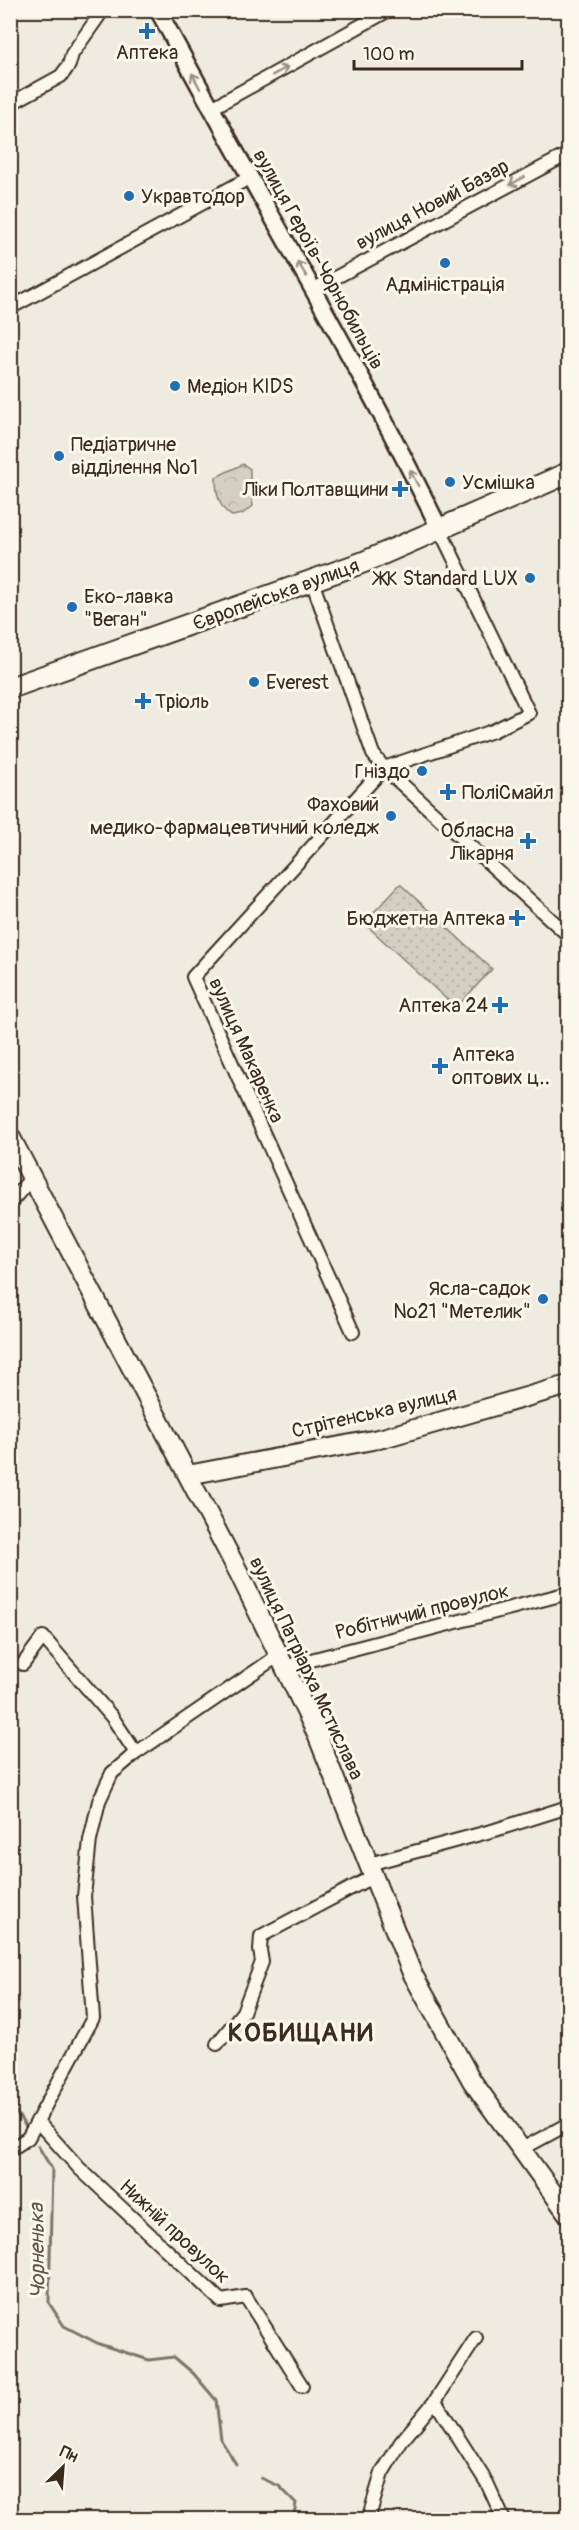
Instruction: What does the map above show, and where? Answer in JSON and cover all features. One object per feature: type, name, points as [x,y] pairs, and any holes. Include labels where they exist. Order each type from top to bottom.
[{"type":"main road","name":"Європейська вулиця","points":[[10,688],[364,562],[568,473]]},
{"type":"main road","name":"вулиця Патріарха Мстислава","points":[[10,1136],[188,1475],[316,1732],[412,1973],[472,2081],[568,2214]]},
{"type":"main road","name":"Стрітенська вулиця","points":[[188,1475],[383,1438],[568,1385]]},
{"type":"street","points":[[10,104],[61,76],[69,66],[72,54],[103,10]]},
{"type":"street","name":"вулиця Героїв-Чорнобильців","points":[[158,10],[210,109],[314,289],[441,530]]},
{"type":"street","points":[[210,109],[389,10]]},
{"type":"street","name":"вулиця Новий Базар","points":[[314,289],[568,154]]},
{"type":"street","points":[[10,308],[249,178]]},
{"type":"street","points":[[384,768],[493,731],[529,713],[441,530]]},
{"type":"street","points":[[312,581],[373,754],[384,768],[568,936]]},
{"type":"street","name":"вулиця Макаренка","points":[[353,1332],[193,977],[384,768]]},
{"type":"street","points":[[10,1203],[32,1177]]},
{"type":"street","name":"Робітничий провулок","points":[[281,1661],[568,1593]]},
{"type":"street","points":[[23,1664],[43,1637],[112,1717],[136,1753]]},
{"type":"street","points":[[10,2150],[28,2138],[93,2018],[84,1896],[90,1840],[99,1801],[112,1773],[136,1753],[281,1661]]},
{"type":"street","points":[[217,2044],[243,2012],[262,1962],[261,1936],[371,1870],[568,1807]]},
{"type":"street","name":"Нижній провулок","points":[[37,2121],[79,2168],[221,2301],[246,2297],[302,2386]]},
{"type":"street","points":[[522,2149],[568,2124]]},
{"type":"street","points":[[368,2520],[382,2473],[401,2442],[435,2401],[476,2338]]},
{"type":"street","points":[[435,2401],[487,2483],[504,2520]]},
{"type":"green space","points":[[243,464],[250,469],[253,506],[242,514],[232,516],[221,504],[217,494],[216,477]]},
{"type":"green space","points":[[400,884],[492,969],[456,1008],[364,923]]},
{"type":"waterway","name":"Чорненька","points":[[10,2103],[26,2127]]},
{"type":"waterway","name":"Чорненька","points":[[38,2146],[52,2169],[49,2303],[64,2326],[99,2344],[149,2360],[174,2357],[193,2373],[216,2400],[221,2440],[236,2464]]},
{"type":"waterway","name":"Чорненька","points":[[261,2478],[279,2486],[296,2503],[293,2520]]},
{"type":"place","name":"Аптека","points":[[147,31]]},
{"type":"place","name":"Укравтодор","points":[[129,196]]},
{"type":"place","name":"Адміністрація","points":[[445,263]]},
{"type":"place","name":"Медіон KIDS","points":[[175,386]]},
{"type":"place","name":"Педіатричне відділення №1","points":[[59,456]]},
{"type":"place","name":"Усмішка","points":[[450,482]]},
{"type":"place","name":"Ліки Полтавщини","points":[[400,489]]},
{"type":"place","name":"ЖК Standard LUX","points":[[530,578]]},
{"type":"place","name":"Еко-лавка \"Веган\"","points":[[72,607]]},
{"type":"place","name":"Everest","points":[[254,682]]},
{"type":"place","name":"Тріоль","points":[[143,701]]},
{"type":"place","name":"Гніздо","points":[[422,771]]},
{"type":"place","name":"ПоліСмайл","points":[[448,792]]},
{"type":"place","name":"Фаховий медико-фармацевтичний коледж","points":[[391,816]]},
{"type":"place","name":"Обласна Лікарня","points":[[528,841]]},
{"type":"place","name":"Бюджетна Аптека","points":[[517,918]]},
{"type":"place","name":"Аптека 24","points":[[500,1005]]},
{"type":"place","name":"Аптека оптових ц‥","points":[[440,1066]]},
{"type":"place","name":"Ясла-садок №21 \"Метелик\"","points":[[543,1299]]},
{"type":"district","name":"КОБИЩАНИ","points":[[301,2032]]}]
